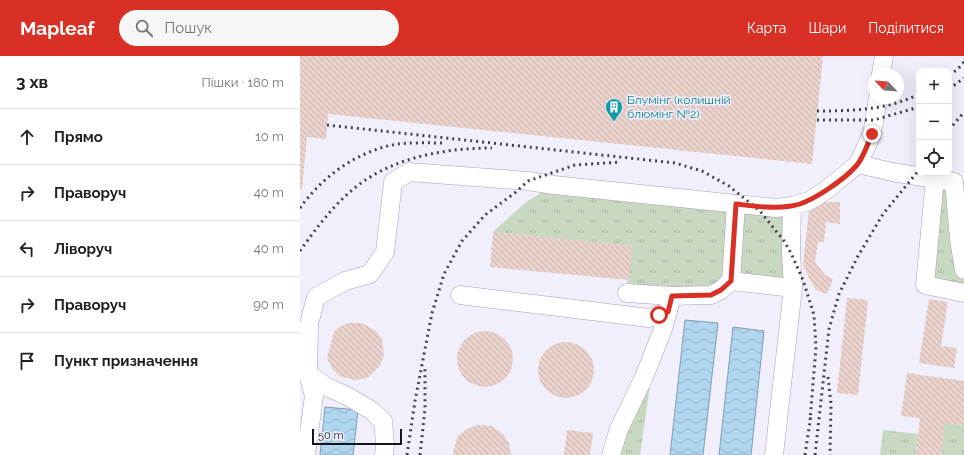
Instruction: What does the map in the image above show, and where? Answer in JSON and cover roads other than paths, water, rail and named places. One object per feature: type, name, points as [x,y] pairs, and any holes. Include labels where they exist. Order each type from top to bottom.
[{"type":"lane","points":[[882,68],[884,56]]},
{"type":"lane","points":[[306,455],[314,396],[305,369],[309,324],[316,297],[345,281],[370,274],[385,252],[393,182],[409,172],[528,181],[776,208],[792,206],[809,201],[825,191],[858,164],[872,134],[877,104]]},
{"type":"lane","points":[[858,164],[892,172],[959,183],[959,239],[964,270]]},
{"type":"lane","points":[[935,178],[925,285],[964,293]]},
{"type":"lane","points":[[460,295],[650,318],[670,304],[711,295],[721,290],[731,281],[736,204]]},
{"type":"lane","points":[[774,455],[793,288],[791,253],[792,206]]},
{"type":"lane","points":[[731,281],[793,288]]},
{"type":"lane","points":[[627,293],[670,304]]},
{"type":"lane","points":[[611,455],[619,430],[644,377],[660,336],[670,304]]},
{"type":"lane","points":[[305,369],[327,387],[347,396],[371,410],[383,421],[385,444],[384,455]]},
{"type":"water","points":[[685,320],[718,323],[703,455],[670,455]]},
{"type":"water","points":[[733,327],[764,331],[751,455],[719,455]]},
{"type":"water","points":[[325,407],[358,410],[353,455],[320,455]]},
{"type":"railway","points":[[952,73],[964,62]]},
{"type":"railway","points":[[952,87],[964,78]]},
{"type":"railway","points":[[817,111],[843,111],[870,108],[895,103],[916,95]]},
{"type":"railway","points":[[817,120],[874,120],[916,107]]},
{"type":"railway","points":[[952,126],[964,112]]},
{"type":"railway","points":[[327,125],[675,163],[702,171],[729,186],[760,211],[784,241],[803,280],[814,315],[816,347],[810,420]]},
{"type":"railway","points":[[300,208],[318,186],[340,168],[365,154],[398,144],[444,143]]},
{"type":"railway","points":[[300,251],[311,235],[351,191],[382,170],[417,157],[436,153],[473,148],[492,148]]},
{"type":"railway","points":[[407,455],[415,401],[432,313],[444,274],[462,241],[485,215],[528,181],[575,165],[621,162]]},
{"type":"railway","points":[[815,455],[829,329],[839,294],[858,256],[883,214],[916,174]]},
{"type":"railway","points":[[420,455],[425,409],[425,369]]},
{"type":"railway","points":[[828,377],[831,404],[830,455]]},
{"type":"railway","points":[[805,455],[811,415]]},
{"type":"place","name":"Блумінг (колишній блюмінг №2)","points":[[614,122]]}]
